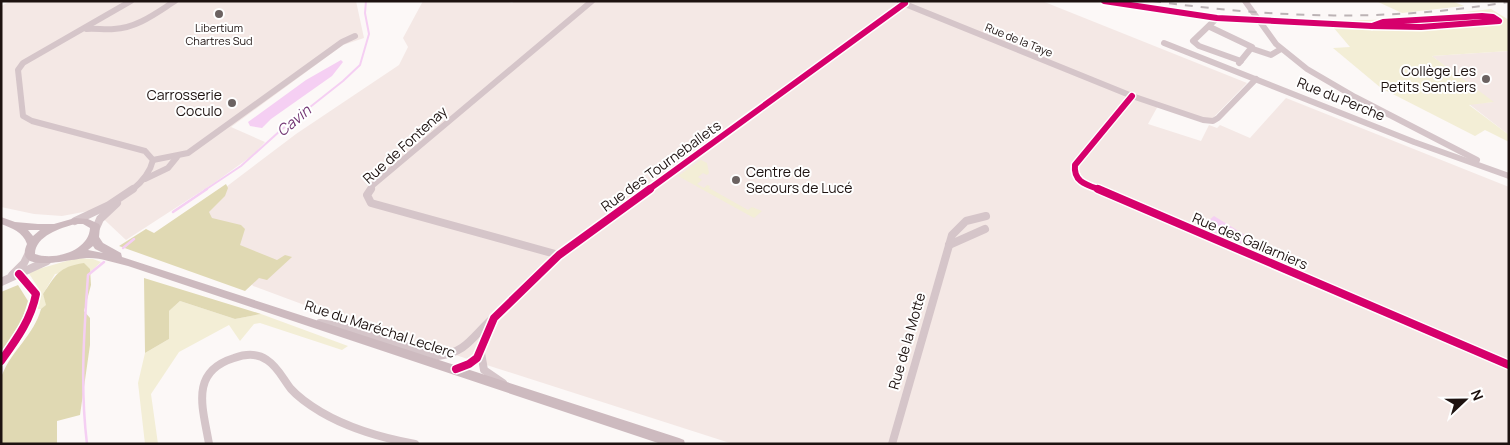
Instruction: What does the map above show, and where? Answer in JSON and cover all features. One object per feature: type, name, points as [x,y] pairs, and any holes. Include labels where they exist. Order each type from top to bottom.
[{"type":"main road","points":[[1,220],[14,224],[38,227],[57,226]]},
{"type":"main road","points":[[14,224],[30,237],[30,256],[36,260],[47,261],[71,255],[88,245],[95,233],[91,223],[75,221],[44,232],[31,248]]},
{"type":"main road","name":"Rue du Maréchal Leclerc","points":[[95,233],[100,246],[129,262]]},
{"type":"main road","name":"Rue du Maréchal Leclerc","points":[[71,255],[90,254],[129,262],[679,444]]},
{"type":"street","points":[[131,1],[96,24],[80,31],[19,67],[23,116],[32,121],[145,152],[153,160]]},
{"type":"street","points":[[96,24],[113,30],[134,25],[175,1]]},
{"type":"street","name":"Rue de Fontenay","points":[[559,255],[371,203],[367,196],[373,185],[592,1]]},
{"type":"street","points":[[1104,1],[1217,18],[1258,22],[1268,20],[1370,27],[1499,21],[1493,16],[1482,16],[1383,22],[1370,27]]},
{"type":"street","points":[[1245,1],[1258,22],[1281,49],[1306,69],[1501,173],[1509,169]]},
{"type":"street","name":"Rue des Tourneballets","points":[[456,369],[472,362],[481,350],[494,318],[559,255],[902,2]]},
{"type":"street","name":"Rue de la Taye","points":[[902,2],[1132,96],[1203,120],[1213,121],[1256,79]]},
{"type":"street","points":[[1217,18],[1210,27],[1193,41],[1241,61]]},
{"type":"street","points":[[1210,27],[1253,49],[1271,55],[1281,49]]},
{"type":"street","points":[[153,160],[168,155],[177,157],[188,153],[342,42],[355,36]]},
{"type":"street","name":"Rue du Perche","points":[[1164,43],[1426,146],[1509,176]]},
{"type":"street","points":[[1231,70],[1253,49]]},
{"type":"street","name":"Rue des Gallarniers","points":[[1132,96],[1075,165],[1074,173],[1079,181],[1509,365]]},
{"type":"street","points":[[95,233],[100,219],[123,196],[145,179],[166,170],[174,164],[177,157]]},
{"type":"street","points":[[145,179],[152,168],[153,160]]},
{"type":"street","points":[[75,221],[88,216],[123,196]]},
{"type":"street","name":"Rue de la Motte","points":[[892,444],[952,235],[958,226],[967,219],[986,216]]},
{"type":"street","points":[[949,245],[961,242],[975,230],[985,229]]},
{"type":"street","points":[[4,280],[21,266],[31,248]]},
{"type":"street","points":[[4,280],[47,261]]},
{"type":"street","points":[[1,361],[29,317],[35,304],[36,294],[19,274]]},
{"type":"street","points":[[305,321],[344,326],[438,356],[451,356],[462,350],[494,318]]},
{"type":"street","points":[[481,350],[484,370],[506,386]]},
{"type":"street","points":[[209,444],[202,390],[204,380],[212,370],[228,360],[244,355],[262,356],[275,368],[294,392],[314,407],[340,421],[363,431],[415,444]]},
{"type":"shaded area","points":[[11,1],[356,1],[364,38],[343,45],[231,127],[265,142],[253,155],[214,183],[126,240],[94,210],[62,216],[34,214],[1,207],[1,6]]},
{"type":"shaded area","points":[[423,1],[505,1],[512,3],[515,1],[1042,1],[1247,83],[1212,119],[1205,119],[1159,104],[1148,124],[1201,141],[1209,125],[1217,128],[1220,125],[1250,138],[1286,98],[1509,187],[1509,444],[733,444],[334,316],[253,286],[201,206],[296,134],[399,65],[408,47],[403,38]]},
{"type":"shaded area","points":[[1376,1],[1452,1],[1464,6],[1402,13]]},
{"type":"shaded area","points":[[1491,9],[1509,20],[1509,51],[1432,56],[1494,102],[1469,105],[1509,135],[1509,142],[1485,130],[1475,136],[1381,88],[1333,48],[1350,47],[1328,21],[1405,19]]},
{"type":"shaded area","name":"Collège Les Petits Sentiers","points":[[1509,51],[1509,135],[1469,104],[1493,102],[1432,56]]},
{"type":"shaded area","points":[[341,60],[343,62],[332,76],[271,119],[262,128],[250,126],[248,122],[306,80]]},
{"type":"shaded area","points":[[701,160],[707,163],[709,173],[707,175],[703,173],[698,177],[702,180],[697,184],[704,188],[707,185],[710,186],[709,188],[748,210],[752,207],[762,211],[754,218],[678,176]]},
{"type":"shaded area","points":[[226,184],[228,188],[225,196],[209,212],[212,218],[241,225],[245,229],[240,245],[277,260],[285,255],[292,257],[267,280],[259,278],[245,291],[119,246],[146,229],[154,233]]},
{"type":"shaded area","points":[[1214,216],[1258,243],[1253,248],[1201,227]]},
{"type":"shaded area","points":[[77,258],[93,259],[101,262],[90,272],[90,269],[55,274],[43,294],[47,305],[41,309],[35,309],[39,289],[28,272]]},
{"type":"shaded area","points":[[84,263],[90,269],[91,285],[84,311],[90,318],[90,345],[80,415],[57,421],[57,444],[1,444],[2,375],[6,366],[33,327],[41,309],[46,305],[43,294],[51,282],[68,267]]},
{"type":"shaded area","points":[[144,278],[261,314],[235,319],[180,301],[169,311],[169,339],[145,353]]},
{"type":"shaded area","points":[[18,285],[28,301],[22,320],[1,352],[1,292]]},
{"type":"shaded area","points":[[180,301],[235,319],[261,314],[348,346],[342,350],[260,323],[254,324],[240,341],[229,325],[179,352],[151,394],[158,444],[145,444],[138,383],[145,353],[169,339],[169,311]]},
{"type":"waterway","name":"Cavin","points":[[205,190],[241,166],[281,130],[343,81],[360,65],[369,34],[365,13],[366,1]]},
{"type":"waterway","name":"Cavin","points":[[173,212],[207,189]]},
{"type":"waterway","name":"Cavin","points":[[123,248],[134,239]]},
{"type":"waterway","points":[[87,444],[83,381],[88,275],[104,262]]},
{"type":"railway","points":[[1153,1],[1243,11],[1331,15],[1419,13],[1509,2]]},
{"type":"cycle path","points":[[1104,1],[1217,18],[1339,26],[1421,27],[1499,21],[1493,17],[1482,16],[1383,22],[1370,27]]},
{"type":"cycle path","points":[[456,369],[469,364],[477,358],[494,318],[559,255],[905,3]]},
{"type":"cycle path","points":[[1132,96],[1075,165],[1074,173],[1079,181],[1509,365]]},
{"type":"cycle path","points":[[1,361],[23,329],[31,312],[36,294],[19,274]]},
{"type":"place","name":"Libertium Chartres Sud","points":[[219,14]]},
{"type":"place","name":"Collège Les Petits Sentiers","points":[[1486,79]]},
{"type":"place","name":"Carrosserie Coculo","points":[[232,103]]},
{"type":"place","name":"Centre de Secours de Lucé","points":[[736,180]]}]
